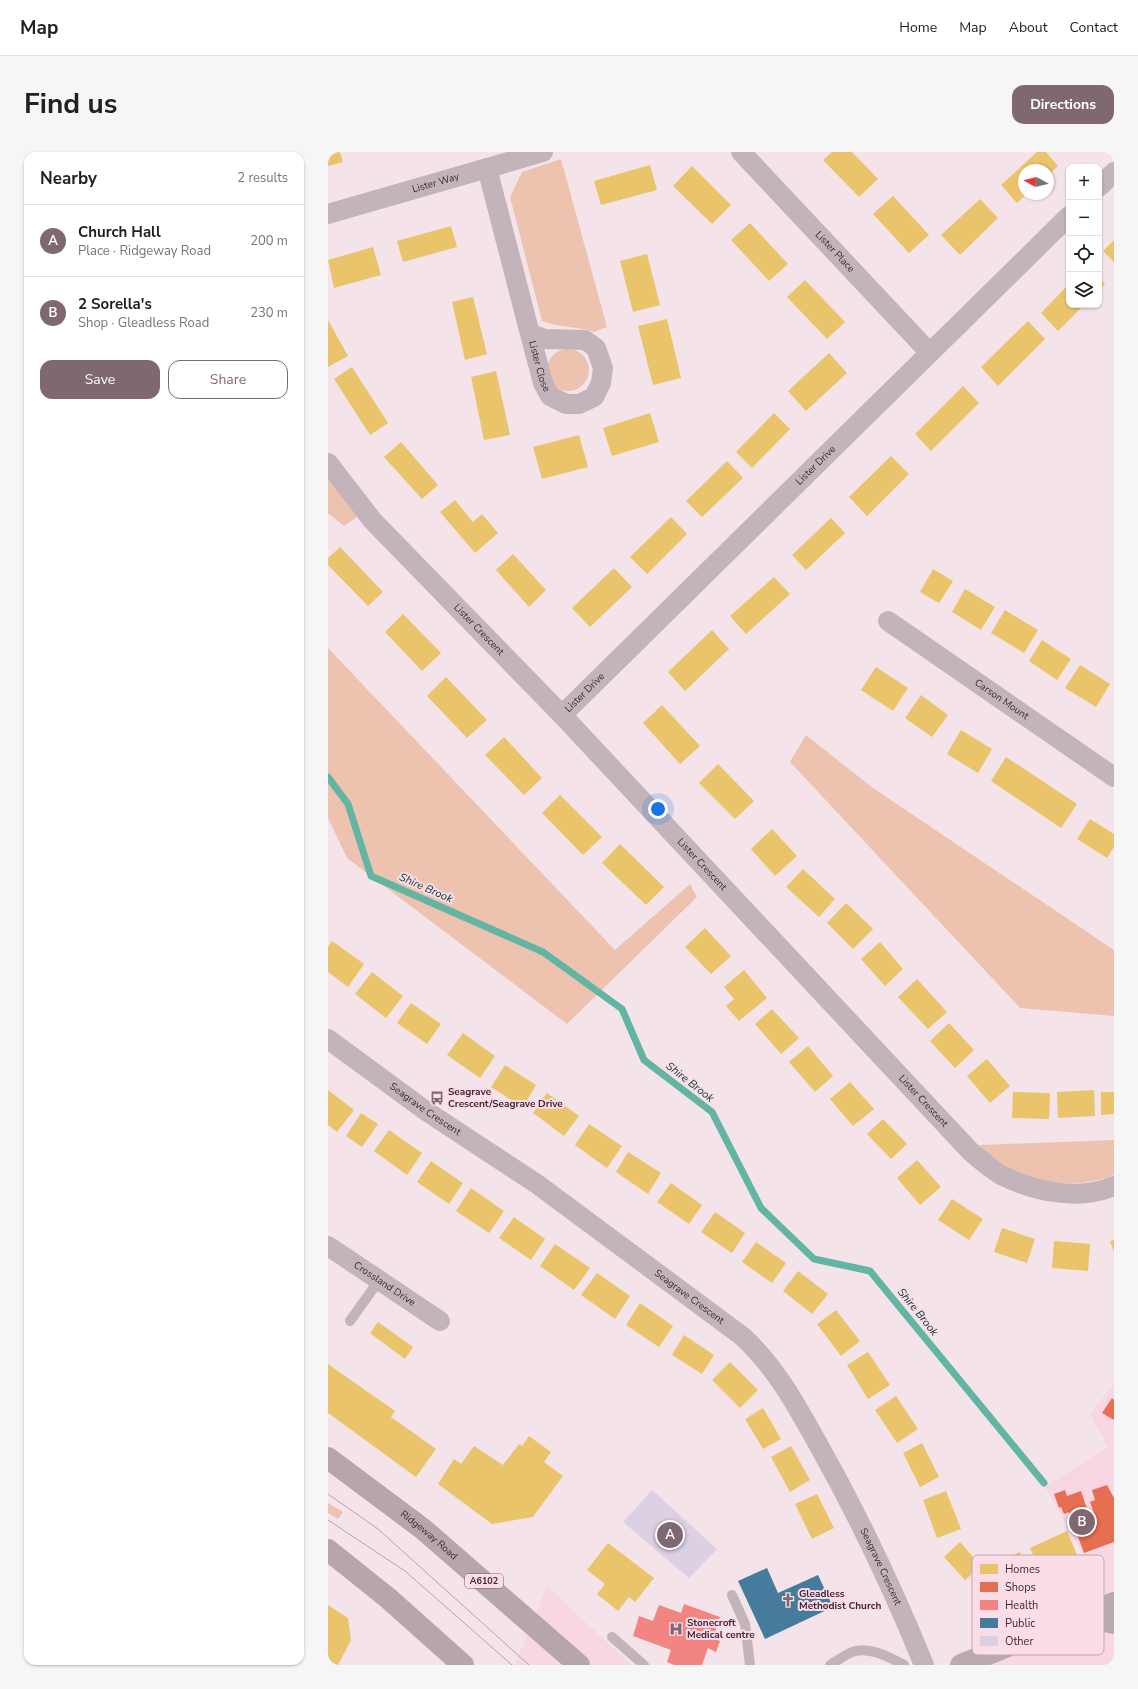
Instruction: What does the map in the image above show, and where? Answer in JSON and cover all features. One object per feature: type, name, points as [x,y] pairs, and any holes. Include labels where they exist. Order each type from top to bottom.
[{"type":"highway","name":"Ridgeway Road","points":[[328,1458],[423,1529],[579,1665]]},
{"type":"highway","points":[[328,1550],[388,1598],[463,1665]]},
{"type":"main road","points":[[1104,1607],[1114,1603]]},
{"type":"main road","points":[[1104,1621],[1114,1623]]},
{"type":"main road","points":[[971,1663],[990,1655]]},
{"type":"street","name":"Lister Way","points":[[328,214],[543,152]]},
{"type":"street","name":"Lister Place","points":[[741,152],[930,352]]},
{"type":"street","name":"Lister Close","points":[[487,168],[530,334]]},
{"type":"street","points":[[1102,184],[1114,172]]},
{"type":"street","name":"Lister Drive","points":[[562,715],[1066,219]]},
{"type":"street","name":"Lister Crescent","points":[[328,463],[373,521],[562,715],[971,1152],[1003,1176],[1039,1189],[1080,1195],[1114,1186]]},
{"type":"street","name":"Carson Mount","points":[[888,621],[1111,769]]},
{"type":"street","name":"Seagrave Crescent","points":[[328,1039],[426,1110],[537,1184],[742,1336],[761,1353],[780,1379],[851,1503],[924,1665]]},
{"type":"street","name":"Crossland Drive","points":[[328,1246],[380,1279],[440,1321]]},
{"type":"lane","points":[[350,1321],[380,1279]]},
{"type":"lane","points":[[732,1595],[745,1624],[750,1665]]},
{"type":"lane","points":[[612,1637],[644,1665]]},
{"type":"lane","points":[[830,1665],[852,1652],[864,1650],[885,1655],[904,1665]]},
{"type":"shaded area","points":[[561,159],[607,327],[594,332],[555,325],[542,321],[510,197],[522,172]]},
{"type":"shaded area","points":[[568,349],[583,355],[589,370],[583,385],[568,391],[553,385],[547,370],[553,355]]},
{"type":"shaded area","points":[[328,478],[357,517],[344,526],[328,513]]},
{"type":"shaded area","points":[[328,648],[615,950],[690,884],[697,897],[567,1024],[347,858],[328,818]]},
{"type":"shaded area","points":[[806,735],[873,788],[1114,950],[1114,1016],[1020,1008],[790,762]]},
{"type":"shaded area","points":[[1114,1140],[1114,1175],[1079,1183],[1042,1181],[1024,1175],[1007,1168],[992,1158],[979,1145]]},
{"type":"shaded area","points":[[1114,1384],[1114,1665],[961,1665],[986,1655],[1104,1655],[1104,1607],[1112,1604],[1104,1590],[1104,1555],[1084,1555],[1045,1487],[1108,1447],[1090,1414]]},
{"type":"shaded area","points":[[328,1503],[343,1512],[338,1519],[328,1513]]},
{"type":"shaded area","points":[[547,1586],[631,1665],[515,1665]]},
{"type":"building: Homes","points":[[328,152],[340,152],[343,162],[328,166]]},
{"type":"building: Homes","points":[[832,152],[852,152],[878,179],[859,197],[823,160]]},
{"type":"building: Homes","points":[[1037,152],[1046,152],[1058,166],[1054,170],[1054,164],[1024,164]]},
{"type":"building: Homes","points":[[650,165],[657,190],[601,205],[594,181]]},
{"type":"building: Homes","points":[[692,166],[731,205],[712,224],[673,186]]},
{"type":"building: Homes","points":[[1018,169],[1018,200],[1020,200],[1017,203],[1001,185]]},
{"type":"building: Homes","points":[[893,196],[929,235],[909,253],[873,214]]},
{"type":"building: Homes","points":[[980,199],[998,218],[960,255],[941,235]]},
{"type":"building: Homes","points":[[750,223],[788,264],[769,281],[731,240]]},
{"type":"building: Homes","points":[[451,226],[457,247],[403,262],[397,241]]},
{"type":"building: Homes","points":[[1114,240],[1114,262],[1103,251]]},
{"type":"building: Homes","points":[[373,247],[381,275],[334,288],[328,260]]},
{"type":"building: Homes","points":[[647,254],[660,305],[633,312],[620,261]]},
{"type":"building: Homes","points":[[805,280],[845,322],[827,339],[787,297]]},
{"type":"building: Homes","points":[[1066,287],[1066,308],[1081,308],[1058,331],[1041,313]]},
{"type":"building: Homes","points":[[473,297],[487,354],[465,360],[452,302]]},
{"type":"building: Homes","points":[[667,319],[681,378],[653,385],[638,326]]},
{"type":"building: Homes","points":[[328,320],[348,356],[328,367]]},
{"type":"building: Homes","points":[[1028,321],[1045,339],[998,386],[981,367]]},
{"type":"building: Homes","points":[[829,353],[847,373],[806,411],[788,391]]},
{"type":"building: Homes","points":[[352,367],[388,423],[370,435],[334,379]]},
{"type":"building: Homes","points":[[496,371],[510,435],[484,440],[471,377]]},
{"type":"building: Homes","points":[[963,386],[979,403],[931,451],[915,434]]},
{"type":"building: Homes","points":[[650,413],[659,442],[612,456],[603,428]]},
{"type":"building: Homes","points":[[774,413],[790,429],[752,468],[736,452]]},
{"type":"building: Homes","points":[[579,435],[588,467],[542,479],[533,447]]},
{"type":"building: Homes","points":[[401,442],[438,485],[422,499],[384,457]]},
{"type":"building: Homes","points":[[891,456],[909,474],[867,516],[849,497]]},
{"type":"building: Homes","points":[[727,461],[743,478],[702,517],[686,501]]},
{"type":"building: Homes","points":[[455,500],[473,522],[482,514],[498,533],[475,553],[440,512]]},
{"type":"building: Homes","points":[[671,517],[687,534],[647,574],[630,557]]},
{"type":"building: Homes","points":[[831,518],[845,533],[806,570],[792,555]]},
{"type":"building: Homes","points":[[340,547],[383,592],[368,606],[328,565],[328,558]]},
{"type":"building: Homes","points":[[513,554],[546,590],[529,607],[496,570]]},
{"type":"building: Homes","points":[[614,568],[632,587],[590,627],[572,608]]},
{"type":"building: Homes","points":[[933,569],[953,581],[939,603],[920,592]]},
{"type":"building: Homes","points":[[774,577],[790,594],[746,634],[730,616]]},
{"type":"building: Homes","points":[[965,589],[995,607],[981,630],[952,612]]},
{"type":"building: Homes","points":[[1005,610],[1038,630],[1024,653],[991,633]]},
{"type":"building: Homes","points":[[403,614],[441,653],[422,671],[385,632]]},
{"type":"building: Homes","points":[[712,630],[729,649],[685,691],[668,672]]},
{"type":"building: Homes","points":[[1042,640],[1071,659],[1057,680],[1029,661]]},
{"type":"building: Homes","points":[[1080,665],[1110,684],[1096,707],[1065,688]]},
{"type":"building: Homes","points":[[876,667],[908,688],[893,711],[861,690]]},
{"type":"building: Homes","points":[[446,677],[487,720],[467,738],[427,696]]},
{"type":"building: Homes","points":[[921,695],[948,715],[932,737],[905,718]]},
{"type":"building: Homes","points":[[662,705],[700,746],[680,764],[643,723]]},
{"type":"building: Homes","points":[[961,730],[992,749],[978,773],[947,754]]},
{"type":"building: Homes","points":[[504,737],[542,778],[524,795],[485,755]]},
{"type":"building: Homes","points":[[1006,757],[1077,804],[1061,828],[991,781]]},
{"type":"building: Homes","points":[[718,764],[754,801],[735,819],[699,783]]},
{"type":"building: Homes","points":[[560,795],[602,837],[583,855],[542,813]]},
{"type":"building: Homes","points":[[1090,819],[1114,834],[1114,847],[1107,858],[1077,839]]},
{"type":"building: Homes","points":[[772,829],[797,856],[775,876],[751,849]]},
{"type":"building: Homes","points":[[620,844],[664,887],[646,905],[602,863]]},
{"type":"building: Homes","points":[[803,869],[835,899],[819,917],[786,887]]},
{"type":"building: Homes","points":[[846,903],[873,929],[853,949],[827,923]]},
{"type":"building: Homes","points":[[705,928],[731,956],[711,974],[685,947]]},
{"type":"building: Homes","points":[[332,941],[364,964],[348,987],[328,972],[328,947]]},
{"type":"building: Homes","points":[[880,942],[903,969],[885,986],[861,959]]},
{"type":"building: Homes","points":[[744,970],[767,998],[739,1021],[726,1006],[734,999],[724,987]]},
{"type":"building: Homes","points":[[372,972],[403,996],[386,1018],[355,994]]},
{"type":"building: Homes","points":[[917,979],[947,1012],[928,1029],[898,997]]},
{"type":"building: Homes","points":[[411,1003],[441,1024],[427,1044],[397,1023]]},
{"type":"building: Homes","points":[[772,1009],[799,1038],[781,1054],[755,1024]]},
{"type":"building: Homes","points":[[949,1023],[974,1050],[955,1068],[930,1041]]},
{"type":"building: Homes","points":[[463,1033],[495,1056],[480,1078],[447,1055]]},
{"type":"building: Homes","points":[[808,1046],[833,1076],[815,1092],[789,1062]]},
{"type":"building: Homes","points":[[987,1059],[1010,1086],[990,1103],[967,1076]]},
{"type":"building: Homes","points":[[505,1065],[536,1085],[523,1107],[491,1087]]},
{"type":"building: Homes","points":[[850,1082],[874,1109],[853,1126],[830,1099]]},
{"type":"building: Homes","points":[[328,1090],[354,1110],[337,1132],[328,1125]]},
{"type":"building: Homes","points":[[1094,1090],[1095,1116],[1058,1118],[1057,1092]]},
{"type":"building: Homes","points":[[1013,1092],[1050,1093],[1049,1119],[1012,1118]]},
{"type":"building: Homes","points":[[1101,1092],[1114,1092],[1114,1114],[1101,1115]]},
{"type":"building: Homes","points":[[547,1093],[579,1116],[564,1136],[533,1113]]},
{"type":"building: Homes","points":[[361,1113],[378,1124],[362,1147],[346,1136]]},
{"type":"building: Homes","points":[[883,1119],[907,1144],[891,1159],[867,1134]]},
{"type":"building: Homes","points":[[589,1124],[622,1146],[607,1168],[575,1145]]},
{"type":"building: Homes","points":[[389,1130],[422,1153],[407,1175],[374,1151]]},
{"type":"building: Homes","points":[[628,1152],[661,1173],[648,1194],[616,1172]]},
{"type":"building: Homes","points":[[917,1160],[941,1187],[920,1205],[897,1178]]},
{"type":"building: Homes","points":[[431,1161],[463,1183],[449,1204],[417,1182]]},
{"type":"building: Homes","points":[[671,1183],[702,1205],[689,1224],[657,1202]]},
{"type":"building: Homes","points":[[471,1188],[504,1211],[489,1233],[456,1211]]},
{"type":"building: Homes","points":[[952,1199],[983,1219],[969,1240],[938,1220]]},
{"type":"building: Homes","points":[[715,1212],[745,1233],[732,1253],[701,1232]]},
{"type":"building: Homes","points":[[514,1217],[545,1239],[531,1260],[499,1238]]},
{"type":"building: Homes","points":[[1002,1228],[1035,1239],[1027,1263],[994,1252]]},
{"type":"building: Homes","points":[[1114,1240],[1114,1252],[1110,1241]]},
{"type":"building: Homes","points":[[1054,1241],[1090,1244],[1088,1271],[1052,1268]]},
{"type":"building: Homes","points":[[756,1242],[786,1263],[772,1283],[742,1262]]},
{"type":"building: Homes","points":[[555,1244],[590,1268],[574,1290],[540,1266]]},
{"type":"building: Homes","points":[[798,1271],[828,1294],[812,1314],[783,1291]]},
{"type":"building: Homes","points":[[597,1273],[630,1296],[615,1319],[581,1295]]},
{"type":"building: Homes","points":[[640,1303],[673,1326],[659,1347],[626,1325]]},
{"type":"building: Homes","points":[[836,1310],[860,1341],[841,1356],[817,1324]]},
{"type":"building: Homes","points":[[378,1322],[413,1347],[405,1359],[370,1333]]},
{"type":"building: Homes","points":[[684,1335],[714,1355],[702,1374],[672,1355]]},
{"type":"building: Homes","points":[[868,1352],[890,1385],[868,1399],[847,1365]]},
{"type":"building: Homes","points":[[730,1362],[758,1390],[740,1408],[712,1380]]},
{"type":"building: Homes","points":[[328,1364],[395,1411],[391,1417],[436,1449],[416,1477],[328,1413]]},
{"type":"building: Homes","points":[[896,1396],[918,1429],[897,1443],[875,1410]]},
{"type":"building: Homes","points":[[763,1408],[781,1439],[763,1449],[745,1419]]},
{"type":"building: Homes","points":[[529,1436],[551,1452],[544,1462],[563,1476],[533,1517],[492,1524],[438,1484],[454,1459],[461,1464],[474,1446],[503,1465],[519,1444],[522,1446]]},
{"type":"building: Homes","points":[[922,1443],[939,1477],[920,1487],[903,1453]]},
{"type":"building: Homes","points":[[791,1446],[810,1480],[790,1492],[771,1457]]},
{"type":"building: Homes","points":[[946,1491],[961,1529],[937,1538],[923,1500]]},
{"type":"building: Homes","points":[[817,1494],[834,1528],[812,1539],[795,1504]]},
{"type":"building: Homes","points":[[1067,1531],[1077,1555],[1033,1555],[1030,1548]]},
{"type":"building: Homes","points":[[960,1542],[972,1556],[972,1574],[965,1580],[944,1557]]},
{"type":"building: Homes","points":[[608,1543],[654,1578],[635,1602],[629,1597],[618,1611],[597,1594],[605,1584],[587,1570]]},
{"type":"building: Homes","points":[[1020,1552],[1021,1555],[1013,1555]]},
{"type":"building: Homes","points":[[328,1605],[348,1618],[351,1640],[338,1665],[328,1665]]},
{"type":"building: Shops","points":[[1112,1398],[1114,1400],[1114,1420],[1102,1413]]},
{"type":"building: Shops","points":[[1107,1485],[1114,1498],[1114,1542],[1084,1553],[1069,1512],[1064,1514],[1061,1507],[1059,1508],[1054,1494],[1065,1490],[1067,1496],[1081,1491],[1089,1515],[1094,1513],[1090,1502],[1095,1500],[1092,1490]]},
{"type":"building: Health","name":"Stonecroft Medical centre","points":[[684,1604],[720,1617],[713,1638],[720,1641],[716,1652],[708,1648],[702,1665],[674,1665],[667,1662],[671,1650],[633,1636],[639,1616],[653,1621],[659,1605],[681,1613]]},
{"type":"building: Public","name":"Gleadless Methodist Church","points":[[767,1568],[778,1593],[818,1575],[833,1607],[765,1639],[738,1581]]},
{"type":"building: Other","points":[[652,1490],[717,1549],[689,1578],[623,1522]]},
{"type":"waterway","name":"Shire Brook","points":[[328,777],[348,804],[371,876],[543,952],[622,1009],[644,1060],[712,1112],[761,1208],[814,1259],[870,1271],[1044,1483]]},
{"type":"tram line","points":[[328,1494],[378,1529],[529,1665]]},
{"type":"tram line","points":[[328,1520],[405,1571],[512,1665]]},
{"type":"tram line","points":[[1104,1608],[1114,1603]]},
{"type":"tram line","points":[[980,1665],[1002,1655]]},
{"type":"place","name":"Seagrave Crescent/Seagrave Drive","points":[[437,1098]]},
{"type":"place","name":"2 Sorella's","points":[[1082,1522]]},
{"type":"place","name":"Church Hall","points":[[670,1535]]},
{"type":"place","name":"Gleadless Methodist Church","points":[[788,1600]]},
{"type":"place","name":"Stonecroft Medical centre","points":[[676,1629]]}]
